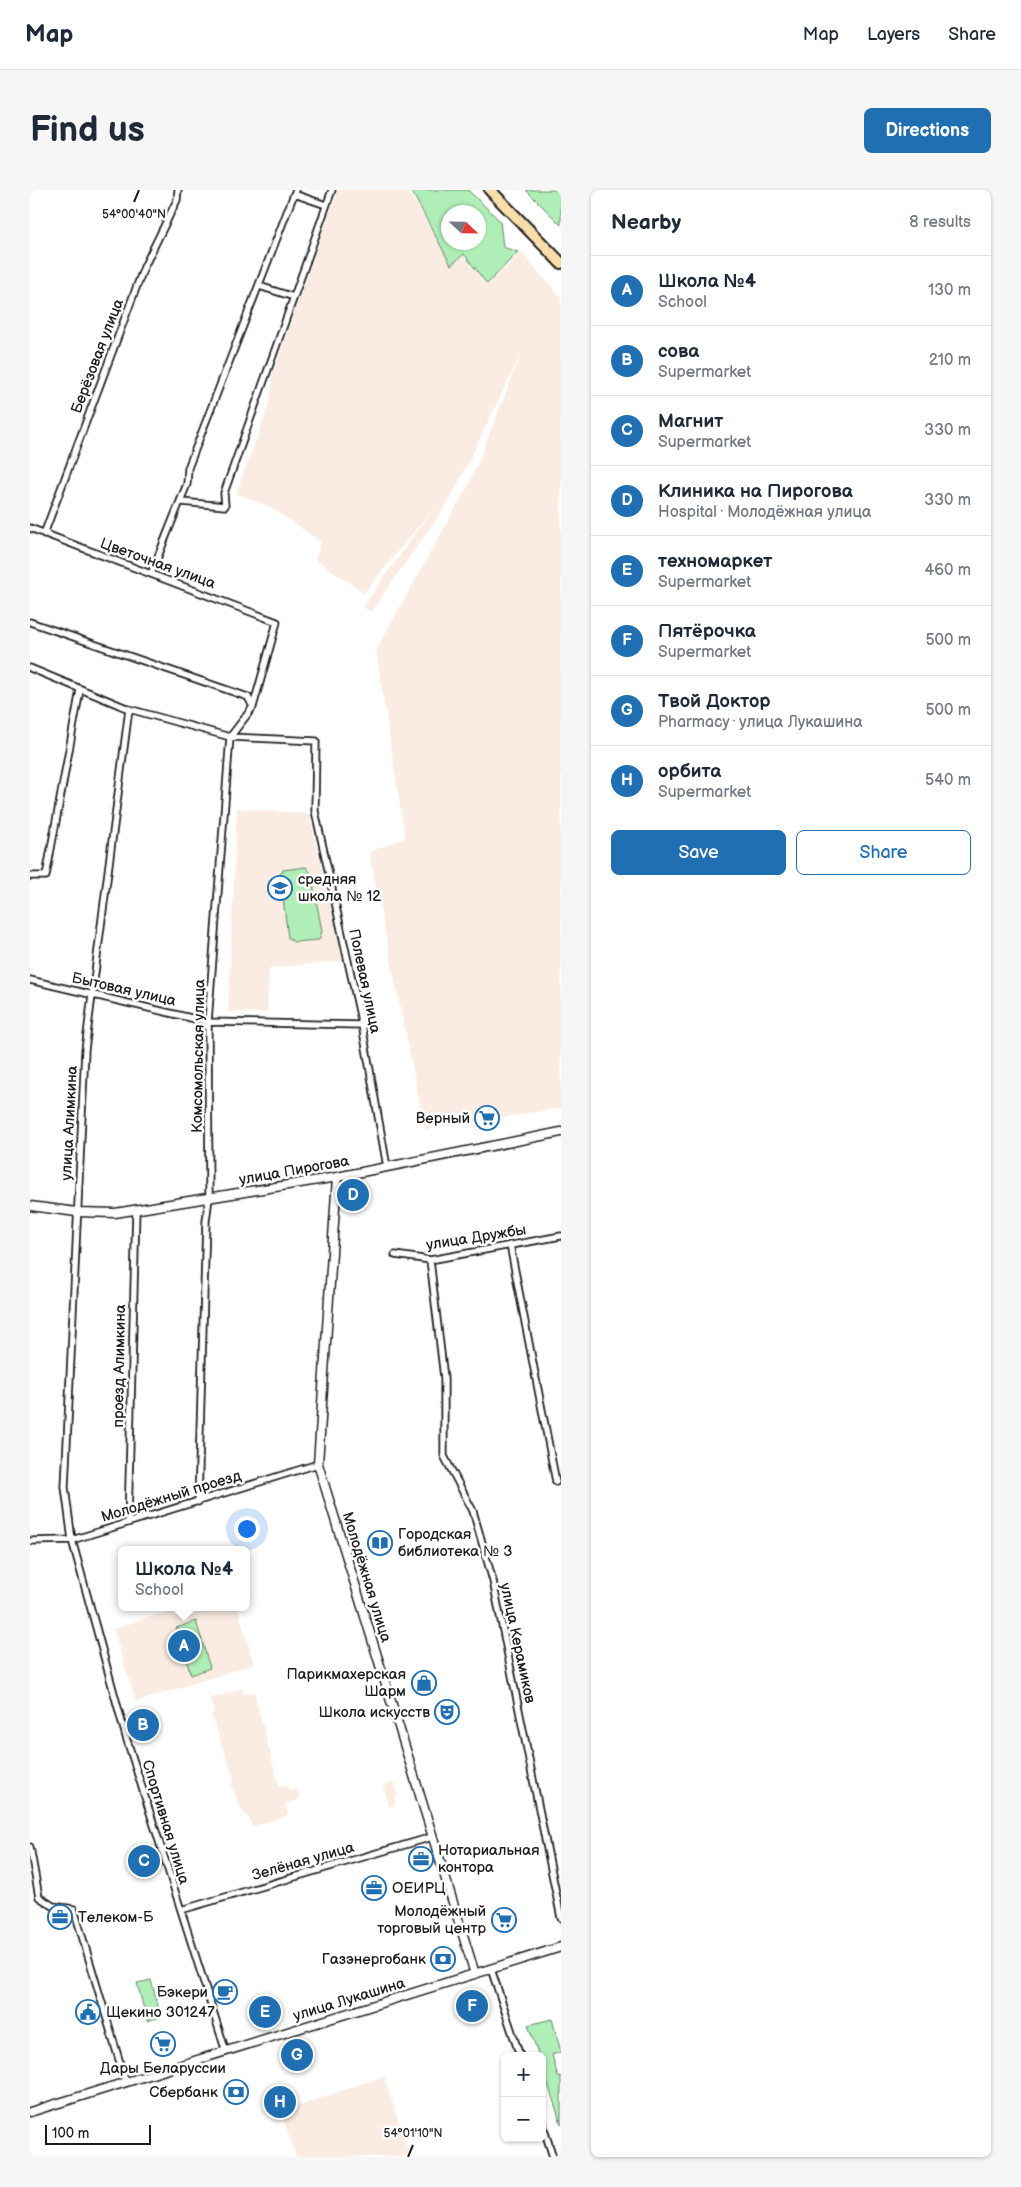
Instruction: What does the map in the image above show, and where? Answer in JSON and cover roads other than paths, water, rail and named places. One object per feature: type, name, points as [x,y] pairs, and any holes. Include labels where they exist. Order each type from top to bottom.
[{"type":"highway","points":[[490,190],[561,263]]},
{"type":"street","name":"Берёзовая улица","points":[[44,534],[144,267],[177,200],[178,190]]},
{"type":"street","points":[[181,502],[225,506],[224,493],[332,190]]},
{"type":"street","points":[[151,574],[188,484],[188,468],[295,192],[326,205]]},
{"type":"street","points":[[259,286],[294,297]]},
{"type":"street","name":"Цветочная улица","points":[[30,528],[277,622],[253,707]]},
{"type":"street","points":[[30,622],[248,697],[253,707],[230,737],[129,709],[30,668]]},
{"type":"street","points":[[30,876],[46,876],[80,690]]},
{"type":"street","name":"улица Алимкина","points":[[72,1540],[65,1487],[84,1069],[91,994],[129,709]]},
{"type":"street","name":"Полевая улица","points":[[230,737],[316,741],[315,811],[362,1025],[387,1167]]},
{"type":"street","name":"Комсомольская улица","points":[[198,1502],[206,1221],[210,1198],[208,1022],[230,737]]},
{"type":"street","name":"Бытовая улица","points":[[30,980],[208,1022],[362,1025]]},
{"type":"street","name":"улица Пирогова","points":[[30,1206],[77,1212],[115,1213],[336,1177],[561,1132]]},
{"type":"street","name":"Молодёжная улица","points":[[336,1177],[318,1464],[474,1974]]},
{"type":"street","name":"проезд Алимкина","points":[[128,1522],[136,1210]]},
{"type":"street","name":"улица Дружбы","points":[[395,1256],[430,1260],[561,1236]]},
{"type":"street","points":[[510,1245],[556,1482]]},
{"type":"street","name":"улица Керамиков","points":[[430,1260],[444,1378],[444,1456],[473,1510],[493,1581],[561,1918]]},
{"type":"street","name":"Молодёжный проезд","points":[[30,1541],[72,1540],[318,1464]]},
{"type":"street","name":"Спортивная улица","points":[[72,1540],[126,1737],[226,2052]]},
{"type":"street","name":"Зелёная улица","points":[[181,1910],[432,1837]]},
{"type":"street","points":[[30,1847],[39,1898],[53,1906],[74,1909],[126,2083]]},
{"type":"street","name":"улица Лукашина","points":[[30,2112],[561,1947]]},
{"type":"street","points":[[491,1969],[519,2052]]},
{"type":"street","points":[[546,2135],[553,2157]]},
{"type":"place","name":"средняя школа № 12","points":[[280,888]]},
{"type":"place","name":"Верный","points":[[487,1118]]},
{"type":"place","name":"Клиника на Пирогова","points":[[353,1195]]},
{"type":"place","name":"Городская библиотека № 3","points":[[380,1543]]},
{"type":"place","name":"Школа №4","points":[[184,1646]]},
{"type":"place","name":"Парикмахерская Шарм","points":[[424,1683]]},
{"type":"place","name":"Школа искусств","points":[[447,1712]]},
{"type":"place","name":"сова","points":[[143,1725]]},
{"type":"place","name":"Нотариальная контора","points":[[421,1859]]},
{"type":"place","name":"Магнит","points":[[144,1861]]},
{"type":"place","name":"OEИРЦ","points":[[374,1888]]},
{"type":"place","name":"Телеком-Б","points":[[60,1917]]},
{"type":"place","name":"Молодёжный торговый центр","points":[[504,1920]]},
{"type":"place","name":"Газэнергобанк","points":[[443,1959]]},
{"type":"place","name":"Бэкери","points":[[225,1992]]},
{"type":"place","name":"Пятёрочка","points":[[472,2006]]},
{"type":"place","name":"Щекино 301247","points":[[88,2012]]},
{"type":"place","name":"техномаркет","points":[[265,2012]]},
{"type":"place","name":"Дары Беларуссии","points":[[163,2044]]},
{"type":"place","name":"Твой Доктор","points":[[297,2055]]},
{"type":"place","name":"Сбербанк","points":[[236,2092]]},
{"type":"place","name":"орбита","points":[[280,2102]]}]
